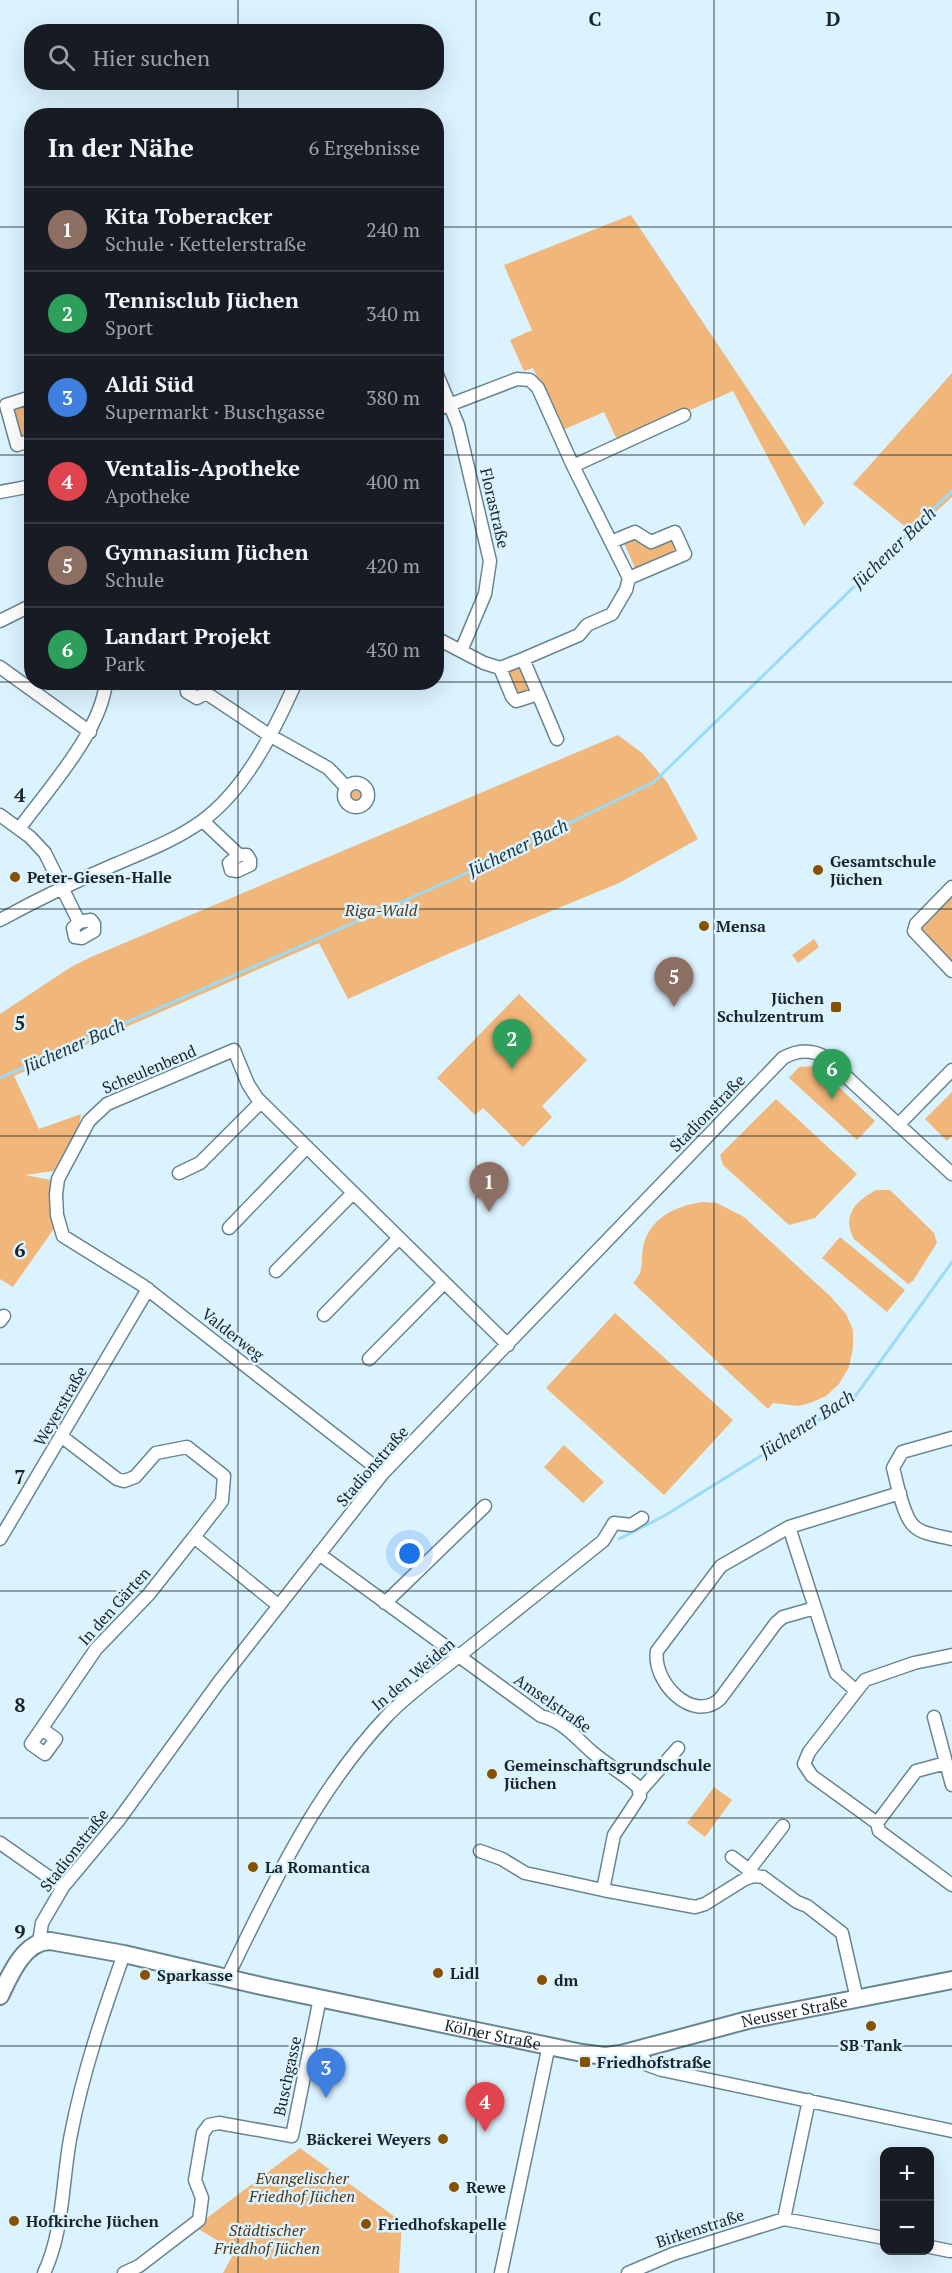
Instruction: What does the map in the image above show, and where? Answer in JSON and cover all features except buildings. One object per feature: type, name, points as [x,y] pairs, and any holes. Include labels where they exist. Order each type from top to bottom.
[{"type":"main road","name":"Kölner Straße","points":[[33,1946],[55,1941],[124,1954],[320,1998],[605,2056],[638,2050]]},
{"type":"main road","points":[[0,1996],[33,1946]]},
{"type":"main road","name":"Neusser Straße","points":[[638,2050],[730,2025],[952,1980]]},
{"type":"street","points":[[444,407],[517,378],[530,380],[540,392],[573,466],[629,578],[626,590],[612,614],[587,625],[579,635],[500,668],[484,663],[444,642]]},
{"type":"street","name":"Florastraße","points":[[444,391],[460,433],[490,561],[485,594],[461,651]]},
{"type":"street","points":[[24,399],[6,405],[17,444],[24,442]]},
{"type":"street","points":[[573,466],[684,416]]},
{"type":"street","points":[[0,492],[24,488]]},
{"type":"street","points":[[611,542],[636,532],[651,542],[675,532],[685,554],[629,578]]},
{"type":"street","points":[[0,621],[24,609]]},
{"type":"street","points":[[523,659],[557,739]]},
{"type":"street","points":[[0,667],[24,684]]},
{"type":"street","points":[[500,668],[514,699],[519,701],[538,694]]},
{"type":"street","points":[[32,690],[90,732]]},
{"type":"street","points":[[19,829],[90,732],[103,702],[105,690]]},
{"type":"street","points":[[187,690],[192,697],[201,697],[206,690]]},
{"type":"street","points":[[210,690],[269,735],[328,768],[346,787]]},
{"type":"street","points":[[0,920],[63,887],[165,842],[203,821],[235,788],[269,735],[292,690]]},
{"type":"street","points":[[0,815],[45,853],[79,922]]},
{"type":"street","points":[[203,821],[239,855]]},
{"type":"street","points":[[952,887],[916,924],[915,934],[952,971]]},
{"type":"street","name":"Scheulenbend","points":[[59,1228],[56,1194],[58,1179],[95,1113],[107,1104],[234,1050],[248,1084],[261,1102]]},
{"type":"street","name":"Stadionstraße","points":[[33,1946],[45,1917],[63,1887],[122,1815],[213,1691],[383,1473],[787,1056],[808,1051],[820,1054],[898,1125]]},
{"type":"street","points":[[952,1070],[898,1125],[952,1174]]},
{"type":"street","points":[[179,1173],[200,1163],[261,1102],[508,1345]]},
{"type":"street","points":[[229,1228],[307,1148]]},
{"type":"street","points":[[276,1271],[353,1193]]},
{"type":"street","name":"Valderweg","points":[[59,1228],[68,1241],[147,1289],[383,1473]]},
{"type":"street","points":[[324,1315],[399,1238]]},
{"type":"street","points":[[369,1359],[444,1283]]},
{"type":"street","name":"Weyerstraße","points":[[0,1539],[147,1289]]},
{"type":"street","name":"In den Gärten","points":[[42,1729],[96,1649],[150,1594],[222,1501],[224,1476],[187,1448],[156,1453],[135,1477],[124,1481],[117,1479],[61,1436]]},
{"type":"street","points":[[952,1438],[902,1452],[893,1468],[907,1515],[914,1527],[923,1532],[952,1539]]},
{"type":"street","points":[[815,1608],[783,1617],[776,1623],[720,1699],[710,1706],[694,1707],[662,1681],[656,1656],[658,1648],[713,1574],[726,1562],[789,1527],[900,1493]]},
{"type":"street","points":[[385,1603],[486,1506]]},
{"type":"street","name":"In den Weiden","points":[[228,1976],[285,1858],[338,1778],[388,1715],[603,1541],[614,1523],[631,1525],[642,1518]]},
{"type":"street","points":[[789,1527],[837,1675],[855,1690]]},
{"type":"street","points":[[194,1538],[279,1606]]},
{"type":"street","name":"Amselstraße","points":[[319,1554],[541,1716],[552,1719],[578,1737],[592,1752],[635,1784],[640,1791]]},
{"type":"street","points":[[952,1655],[938,1656],[865,1680],[809,1752],[804,1764],[812,1776],[877,1823],[879,1832],[952,1885]]},
{"type":"street","points":[[934,1717],[952,1785]]},
{"type":"street","points":[[603,1890],[614,1835],[638,1799],[640,1791],[678,1748]]},
{"type":"street","points":[[877,1823],[916,1772],[946,1763]]},
{"type":"street","points":[[480,1851],[502,1859],[525,1873],[695,1907],[705,1904],[753,1873],[783,1826]]},
{"type":"street","points":[[0,1843],[63,1887]]},
{"type":"street","points":[[732,1857],[797,1902],[807,1906],[842,1934],[857,1999]]},
{"type":"street","points":[[44,2273],[56,2233],[66,2159],[85,2070],[124,1954]]},
{"type":"street","name":"Buschgasse","points":[[124,2273],[138,2266],[200,2220],[202,2198],[195,2180],[203,2133],[208,2125],[216,2122],[292,2136],[320,1998]]},
{"type":"street","points":[[501,2273],[549,2045]]},
{"type":"street","points":[[638,2050],[643,2060],[654,2068],[952,2131]]},
{"type":"street","points":[[784,2219],[809,2100]]},
{"type":"street","name":"Birkenstraße","points":[[628,2273],[663,2257],[784,2219],[880,2237]]},
{"type":"street","points":[[934,2248],[950,2251]]},
{"type":"green space","points":[[631,215],[824,503],[804,526],[733,391],[618,442],[604,412],[563,430],[533,368],[524,371],[510,340],[532,330],[504,265]]},
{"type":"green space","points":[[952,373],[952,497],[913,533],[853,484]]},
{"type":"green space","points":[[18,407],[24,409],[24,437],[17,434],[12,414]]},
{"type":"green space","points":[[632,536],[647,547],[674,541],[678,552],[636,570],[624,543]]},
{"type":"green space","points":[[521,666],[531,690],[518,697],[508,672]]},
{"type":"green space","name":"Riga-Wald","points":[[618,735],[642,753],[667,782],[698,839],[619,883],[450,953],[348,999],[319,943],[14,1076],[39,1129],[81,1114],[79,1125],[54,1171],[25,1175],[51,1180],[53,1230],[13,1287],[0,1279],[0,1014],[71,967],[91,957]]},
{"type":"green space","points":[[357,787],[363,790],[366,796],[363,802],[357,805],[351,802],[348,796],[351,790]]},
{"type":"green space","points":[[952,891],[952,964],[920,933],[922,923]]},
{"type":"green space","points":[[814,939],[819,947],[798,963],[792,955]]},
{"type":"green space","points":[[519,994],[587,1060],[542,1106],[552,1117],[523,1147],[483,1108],[475,1115],[437,1078]]},
{"type":"green space","points":[[816,1066],[875,1121],[857,1140],[789,1078],[799,1067]]},
{"type":"green space","points":[[952,1092],[952,1136],[947,1141],[925,1119]]},
{"type":"green space","points":[[776,1099],[857,1174],[815,1218],[789,1225],[723,1165],[720,1155]]},
{"type":"green space","points":[[876,1190],[890,1190],[934,1233],[937,1243],[913,1281],[908,1284],[854,1239],[850,1231],[850,1216],[853,1210],[862,1199]]},
{"type":"green space","points":[[703,1202],[717,1203],[744,1217],[831,1297],[846,1314],[853,1330],[853,1348],[849,1367],[839,1384],[826,1396],[798,1406],[773,1403],[768,1409],[633,1283],[641,1271],[646,1238],[657,1221],[673,1210]]},
{"type":"green space","points":[[840,1237],[905,1290],[887,1312],[822,1258]]},
{"type":"green space","points":[[615,1313],[733,1420],[664,1495],[546,1388]]},
{"type":"green space","points":[[564,1445],[604,1482],[583,1503],[544,1467]]},
{"type":"green space","points":[[714,1787],[732,1800],[705,1837],[687,1823]]},
{"type":"green space","points":[[300,2148],[402,2222],[399,2273],[223,2273],[235,2251],[195,2227]]},
{"type":"waterway","name":"Jüchener Bach","points":[[0,1078],[458,877],[654,782],[952,491]]},
{"type":"waterway","name":"Jüchener Bach","points":[[619,1539],[664,1516],[854,1398],[952,1262]]},
{"type":"place","name":"Gesamtschule Jüchen","points":[[818,870]]},
{"type":"place","name":"Peter-Giesen-Halle","points":[[15,877]]},
{"type":"place","name":"Mensa","points":[[704,926]]},
{"type":"place","name":"Gymnasium Jüchen","points":[[674,1007]]},
{"type":"place","name":"Jüchen Schulzentrum","points":[[836,1007]]},
{"type":"place","name":"Tennisclub Jüchen","points":[[512,1069]]},
{"type":"place","name":"Landart Projekt","points":[[832,1099]]},
{"type":"place","name":"Kita Toberacker","points":[[489,1212]]},
{"type":"place","name":"Gemeinschaftsgrundschule Jüchen","points":[[492,1774]]},
{"type":"place","name":"La Romantica","points":[[253,1867]]},
{"type":"place","name":"Lidl","points":[[438,1973]]},
{"type":"place","name":"Sparkasse","points":[[145,1975]]},
{"type":"place","name":"dm","points":[[542,1980]]},
{"type":"place","name":"SB Tank","points":[[871,2026]]},
{"type":"place","name":"Friedhofstraße","points":[[585,2062]]},
{"type":"place","name":"Aldi Süd","points":[[326,2098]]},
{"type":"place","name":"Ventalis-Apotheke","points":[[485,2132]]},
{"type":"place","name":"Bäckerei Weyers","points":[[443,2139]]},
{"type":"place","name":"Rewe","points":[[454,2187]]},
{"type":"place","name":"Hofkirche Jüchen","points":[[14,2221]]},
{"type":"place","name":"Friedhofskapelle","points":[[366,2224]]},
{"type":"park label","name":"Evangelischer Friedhof Jüchen","points":[[302,2187]]},
{"type":"park label","name":"Städtischer Friedhof Jüchen","points":[[267,2239]]}]
